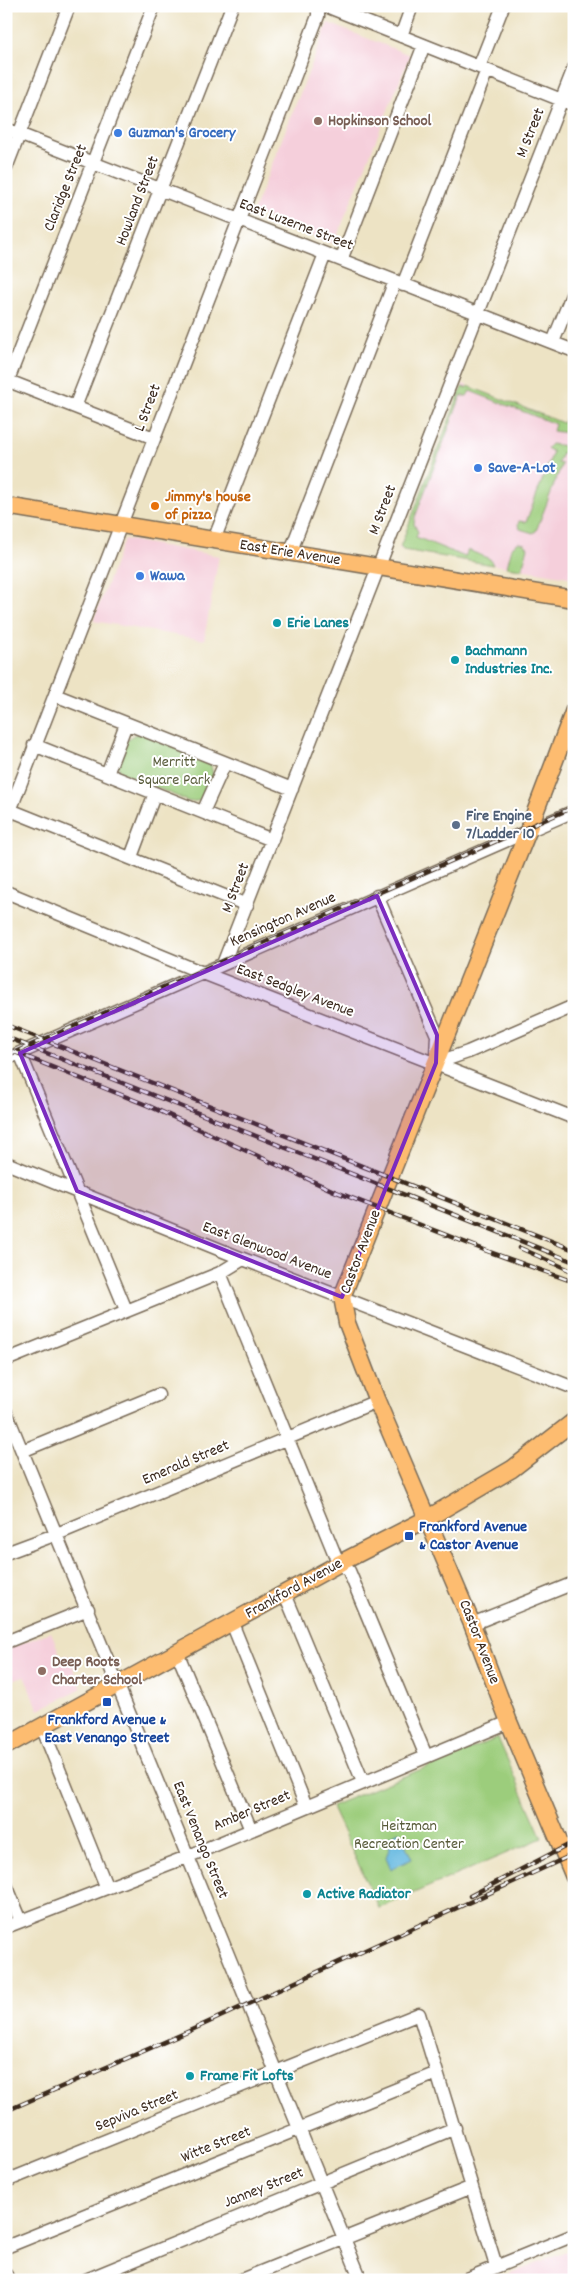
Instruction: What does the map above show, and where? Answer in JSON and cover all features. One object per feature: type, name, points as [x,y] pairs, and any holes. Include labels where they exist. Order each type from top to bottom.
[{"type":"main road","name":"East Erie Avenue","points":[[6,506],[574,599]]},
{"type":"main road","name":"Castor Avenue","points":[[574,710],[528,831],[342,1297],[346,1323],[377,1401],[472,1624],[509,1722],[574,1876]]},
{"type":"main road","name":"Frankford Avenue","points":[[6,1746],[340,1563],[428,1518],[512,1469],[574,1421]]},
{"type":"street","points":[[6,168],[70,6]]},
{"type":"street","name":"Claridge Street","points":[[7,380],[94,163],[154,6]]},
{"type":"street","name":"Howland Street","points":[[75,407],[232,6]]},
{"type":"street","name":"L Street","points":[[8,815],[318,16],[318,6]]},
{"type":"street","points":[[326,6],[574,105]]},
{"type":"street","points":[[401,36],[412,6]]},
{"type":"street","points":[[290,553],[483,68],[503,6]]},
{"type":"street","points":[[340,260],[424,45]]},
{"type":"street","name":"M Street","points":[[223,964],[574,68]]},
{"type":"street","name":"East Luzerne Street","points":[[6,129],[574,351]]},
{"type":"street","points":[[214,540],[324,254]]},
{"type":"street","points":[[553,342],[574,290]]},
{"type":"street","points":[[7,380],[154,438]]},
{"type":"street","points":[[55,695],[292,789]]},
{"type":"street","points":[[107,774],[126,724]]},
{"type":"street","points":[[34,745],[272,840]]},
{"type":"street","points":[[203,812],[225,762]]},
{"type":"street","points":[[131,857],[155,793]]},
{"type":"street","name":"Kensington Avenue","points":[[6,1059],[574,811]]},
{"type":"street","points":[[8,815],[131,857],[247,905]]},
{"type":"street","name":"East Sedgley Avenue","points":[[6,892],[203,973],[574,1118]]},
{"type":"street","points":[[377,896],[436,1034],[436,1063],[468,1052],[574,1006]]},
{"type":"street","points":[[20,1053],[126,1310]]},
{"type":"street","name":"East Glenwood Avenue","points":[[6,1162],[243,1259],[574,1388]]},
{"type":"street","points":[[6,1360],[220,1273],[243,1259]]},
{"type":"street","points":[[220,1273],[287,1439],[340,1563],[349,1571],[426,1756]]},
{"type":"street","points":[[22,1451],[158,1395]]},
{"type":"street","name":"Emerald Street","points":[[6,1553],[57,1534],[377,1401]]},
{"type":"street","name":"East Venango Street","points":[[6,1412],[361,2280]]},
{"type":"street","points":[[472,1624],[574,1583]]},
{"type":"street","points":[[285,1594],[362,1782]]},
{"type":"street","points":[[6,1642],[88,1609]]},
{"type":"street","points":[[232,1623],[306,1806]]},
{"type":"street","points":[[177,1652],[251,1830]]},
{"type":"street","name":"Amber Street","points":[[6,1926],[106,1886],[189,1856],[509,1722]]},
{"type":"street","points":[[42,1727],[106,1886]]},
{"type":"street","points":[[6,1885],[21,1921]]},
{"type":"street","name":"Sepviva Street","points":[[6,2182],[419,2014],[437,2073]]},
{"type":"street","points":[[437,2073],[496,2266]]},
{"type":"street","name":"Witte Street","points":[[6,2247],[437,2073]]},
{"type":"street","name":"Janney Street","points":[[86,2280],[455,2128]]},
{"type":"street","points":[[241,2280],[472,2187]]},
{"type":"street","points":[[464,2280],[574,2236]]},
{"type":"street","points":[[6,2275],[8,2280]]},
{"type":"highlighted area","points":[[377,896],[437,1035],[436,1063],[342,1297],[77,1191],[20,1053]]},
{"type":"shaded area","points":[[328,23],[410,55],[334,244],[253,212]]},
{"type":"shaded area","points":[[463,384],[574,427],[574,578],[399,549]]},
{"type":"shaded area","points":[[124,539],[219,556],[204,640],[93,621]]},
{"type":"shaded area","name":"Deep Roots Charter School","points":[[51,1632],[61,1657],[68,1655],[82,1688],[39,1710],[24,1676],[12,1680],[6,1667],[6,1649]]},
{"type":"shaded area","points":[[574,2248],[574,2280],[493,2280]]},
{"type":"green space","points":[[468,386],[563,423],[570,406],[574,408],[574,434],[553,431],[555,424],[470,391],[467,396],[461,396],[415,517],[414,524],[418,532],[416,537],[465,557],[468,550],[490,559],[493,565],[403,550],[400,547],[462,387],[466,388]]},
{"type":"green space","points":[[551,444],[574,447],[574,457],[562,453],[558,463],[562,464],[536,531],[533,533],[520,529],[518,525],[519,521],[526,522],[553,452],[547,448]]},
{"type":"green space","points":[[519,542],[525,544],[528,548],[522,569],[507,567],[512,547]]},
{"type":"green space","name":"Merritt Square Park","points":[[141,733],[210,762],[214,778],[202,800],[190,802],[121,772],[117,765],[124,744],[135,734]]},
{"type":"green space","name":"Heitzman Recreation Center","points":[[498,1738],[542,1838],[379,1908],[331,1806]]},
{"type":"water","points":[[399,1831],[412,1859],[391,1869],[386,1857],[390,1847],[386,1838]]},
{"type":"railway","points":[[6,1056],[574,807]]},
{"type":"railway","points":[[6,1025],[574,1250]]},
{"type":"railway","points":[[6,1037],[574,1262]]},
{"type":"railway","points":[[12,1051],[149,1106],[334,1191],[487,1251],[574,1282]]},
{"type":"railway","points":[[520,1248],[574,1272]]},
{"type":"railway","points":[[470,1896],[574,1842]]},
{"type":"railway","points":[[6,2111],[185,2033],[574,1854]]},
{"type":"place","name":"Hopkinson School","points":[[318,121]]},
{"type":"place","name":"Guzman's Grocery","points":[[118,133]]},
{"type":"place","name":"Save-A-Lot","points":[[478,468]]},
{"type":"place","name":"Jimmy's house of pizza","points":[[155,506]]},
{"type":"place","name":"Wawa","points":[[140,576]]},
{"type":"place","name":"Erie Lanes","points":[[277,623]]},
{"type":"place","name":"Bachmann Industries Inc.","points":[[455,660]]},
{"type":"place","name":"Fire Engine 7/Ladder 10","points":[[456,825]]},
{"type":"place","name":"Frankford Avenue & Castor Avenue","points":[[409,1536]]},
{"type":"place","name":"Deep Roots Charter School","points":[[42,1671]]},
{"type":"place","name":"Frankford Avenue & East Venango Street","points":[[107,1702]]},
{"type":"place","name":"Active Radiator","points":[[307,1894]]},
{"type":"place","name":"Frame Fit Lofts","points":[[190,2076]]}]
